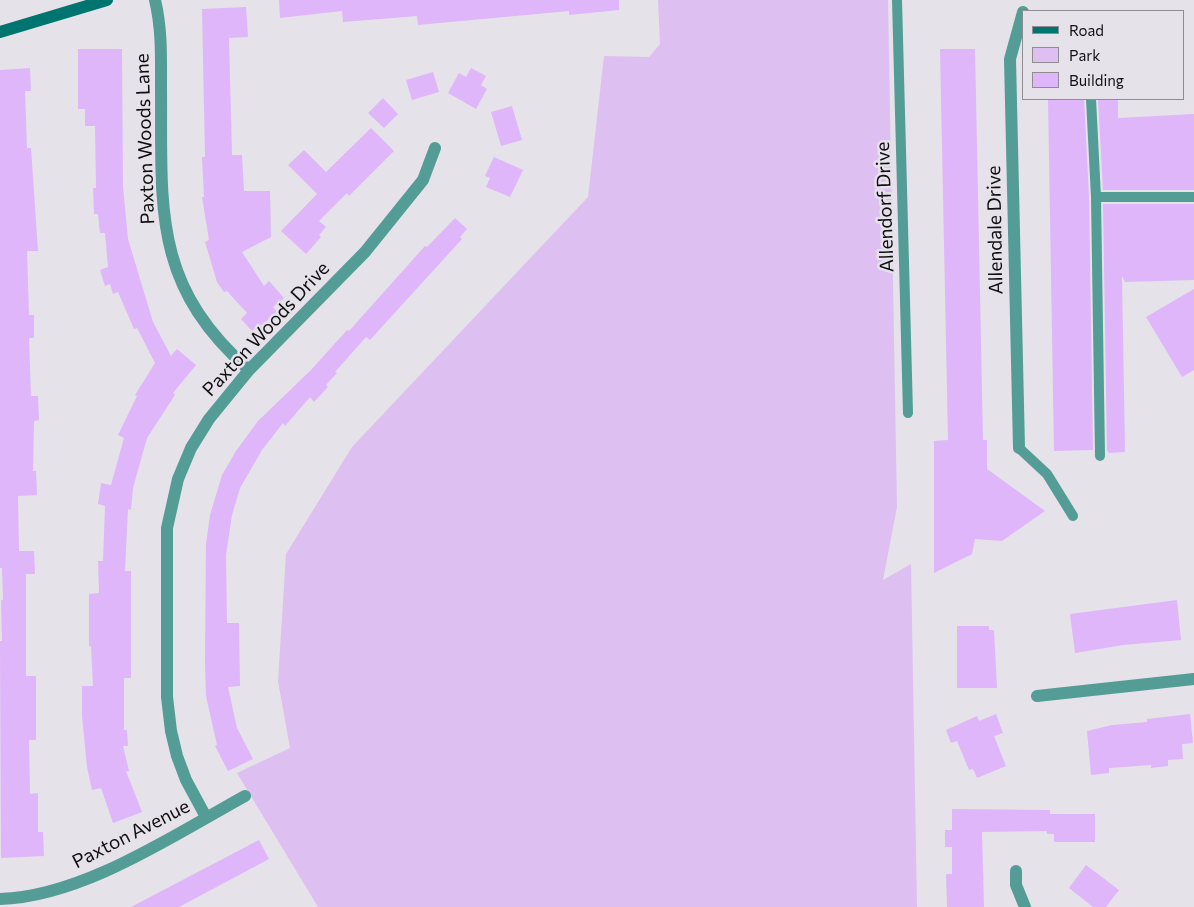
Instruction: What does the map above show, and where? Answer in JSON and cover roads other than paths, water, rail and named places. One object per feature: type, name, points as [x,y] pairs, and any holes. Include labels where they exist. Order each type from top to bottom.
[{"type":"street","points":[[0,32],[107,0]]},
{"type":"street","name":"Paxton Woods Lane","points":[[156,0],[161,39],[162,207],[167,240],[176,271],[190,301],[226,350],[249,370]]},
{"type":"street","name":"Allendale Drive","points":[[1018,448],[1010,59],[1022,16]]},
{"type":"street","name":"Paxton Woods Drive","points":[[206,817],[186,780],[171,731],[167,697],[167,528],[178,479],[191,448],[209,419],[249,370],[365,252],[423,180],[435,148]]},
{"type":"street","points":[[1037,696],[1194,679]]},
{"type":"street","name":"Paxton Avenue","points":[[0,899],[45,893],[78,884],[245,796]]},
{"type":"street","points":[[1016,871],[1016,885],[1025,907]]},
{"type":"lane","name":"Allendorf Drive","points":[[897,0],[908,413]]},
{"type":"lane","points":[[1091,100],[1096,197],[1100,456]]},
{"type":"lane","points":[[1096,197],[1194,197]]},
{"type":"lane","points":[[1018,448],[1047,474],[1073,516]]}]
